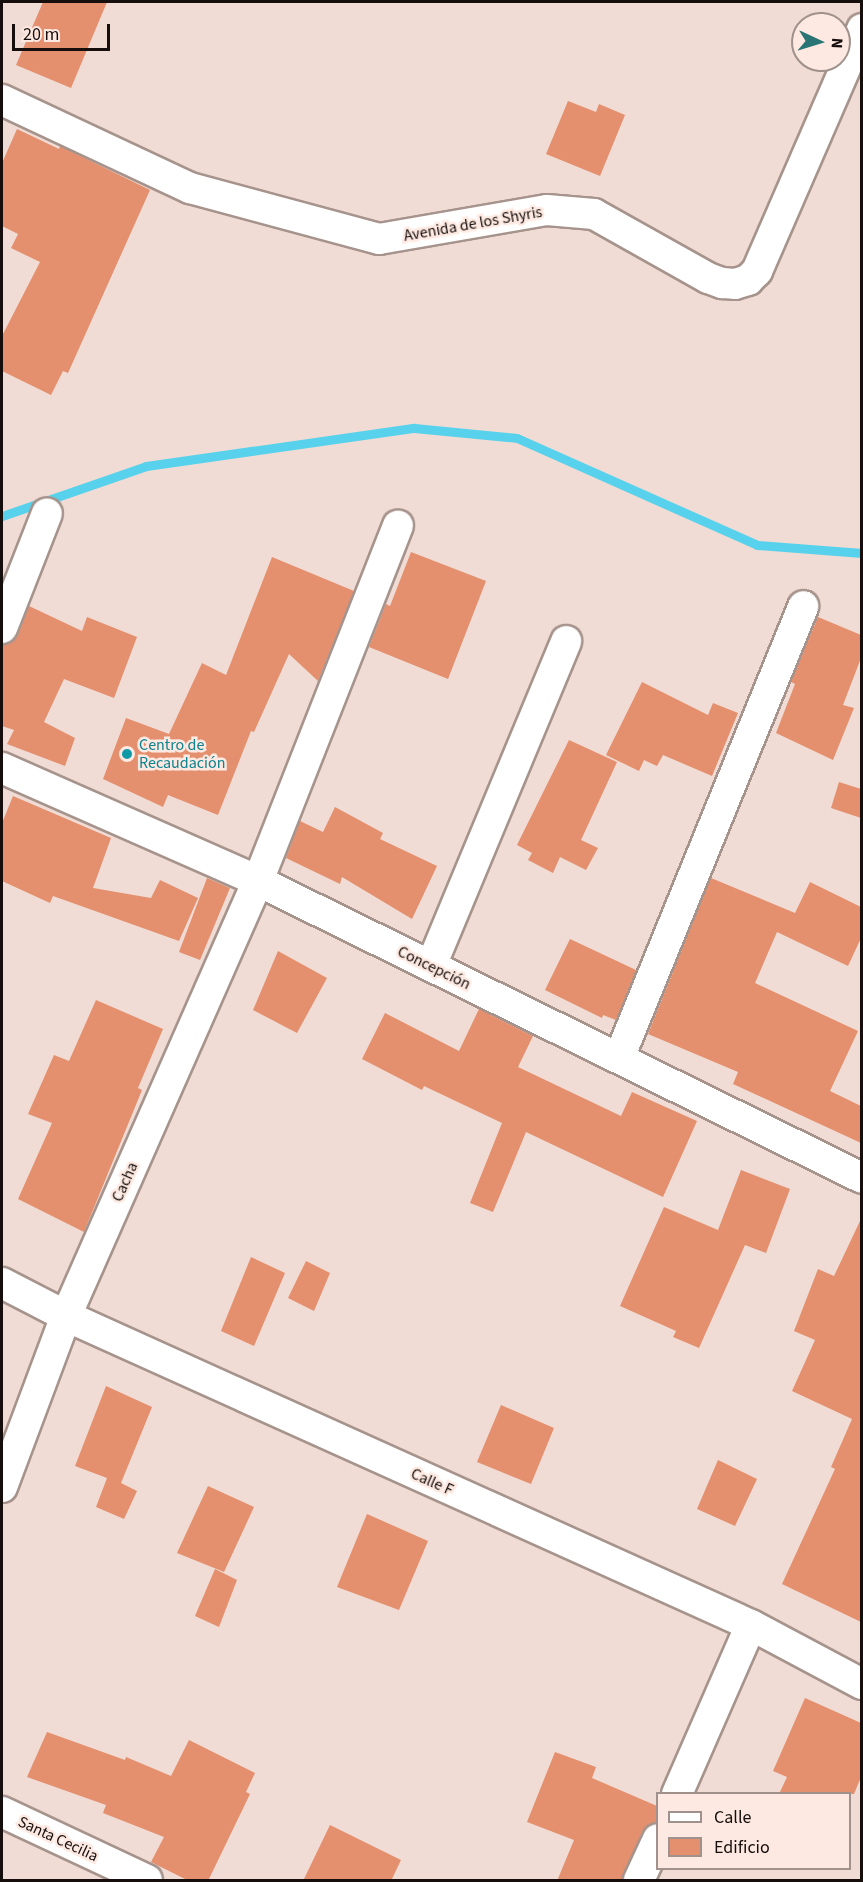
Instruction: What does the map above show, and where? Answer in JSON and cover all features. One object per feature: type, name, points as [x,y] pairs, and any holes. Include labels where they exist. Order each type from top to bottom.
[{"type":"street","name":"Avenida de los Shyris","points":[[2,100],[190,188],[379,239],[547,210],[594,214],[708,278],[722,284],[735,284],[748,280],[757,271],[861,29]]},
{"type":"street","points":[[2,628],[47,513]]},
{"type":"street","name":"Cacha","points":[[2,1487],[66,1316],[258,881],[398,526]]},
{"type":"street","points":[[619,1059],[803,606]]},
{"type":"street","points":[[431,966],[566,641]]},
{"type":"street","name":"Concepción","points":[[2,768],[258,881],[861,1178]]},
{"type":"street","name":"Calle F","points":[[2,1283],[66,1316],[751,1625],[861,1684]]},
{"type":"street","points":[[678,1792],[751,1625]]},
{"type":"street","name":"Santa Cecilia","points":[[2,1812],[147,1881]]},
{"type":"street","points":[[639,1881],[656,1841]]},
{"type":"building","points":[[43,2],[107,2],[71,88],[16,65]]},
{"type":"building","points":[[568,101],[596,112],[599,104],[625,115],[600,176],[546,154]]},
{"type":"building","points":[[17,129],[59,149],[60,146],[150,190],[68,373],[63,371],[51,395],[2,371],[2,336],[40,262],[11,248],[18,234],[2,226],[2,163]]},
{"type":"building","points":[[411,552],[486,581],[448,679],[369,647],[386,604],[390,606]]},
{"type":"building","points":[[272,557],[354,591],[318,681],[289,654],[254,732],[251,731],[218,815],[168,795],[163,807],[103,779],[126,718],[169,734],[202,663],[226,675]]},
{"type":"building","points":[[29,606],[82,631],[87,617],[137,637],[114,698],[64,679],[44,722],[75,738],[65,766],[7,744],[14,730],[2,726],[2,645],[12,642],[18,635]]},
{"type":"building","points":[[818,617],[861,635],[861,658],[843,705],[854,708],[833,760],[776,733],[795,684],[791,682]]},
{"type":"building","points":[[642,682],[708,715],[713,703],[738,713],[712,776],[663,755],[657,766],[644,760],[639,771],[606,755]]},
{"type":"building","points":[[569,740],[617,762],[581,840],[598,848],[586,870],[560,857],[553,873],[528,860],[532,853],[517,845]]},
{"type":"building","points":[[839,782],[861,789],[861,818],[831,808]]},
{"type":"building","points":[[13,796],[111,838],[93,888],[151,898],[160,880],[198,898],[179,941],[53,896],[50,903],[2,881],[2,823]]},
{"type":"building","points":[[335,807],[383,833],[380,839],[437,866],[412,919],[342,877],[340,884],[286,858],[300,821],[323,832]]},
{"type":"building","points":[[207,878],[230,888],[200,960],[179,952]]},
{"type":"building","points":[[711,878],[795,913],[810,882],[861,907],[861,938],[848,966],[777,932],[755,983],[858,1031],[830,1091],[861,1106],[861,1143],[733,1084],[738,1072],[648,1034]]},
{"type":"building","points":[[570,939],[636,970],[616,1020],[603,1015],[602,1018],[545,990]]},
{"type":"building","points":[[278,951],[327,978],[297,1033],[253,1010]]},
{"type":"building","points":[[96,1000],[163,1029],[138,1088],[142,1090],[84,1232],[18,1199],[52,1123],[28,1114],[54,1055],[69,1061]]},
{"type":"building","points":[[479,1009],[533,1036],[518,1067],[621,1116],[632,1092],[697,1121],[663,1197],[526,1132],[493,1212],[470,1203],[502,1123],[424,1086],[422,1090],[362,1059],[385,1013],[459,1051]]},
{"type":"building","points":[[741,1170],[790,1189],[766,1253],[745,1245],[699,1348],[673,1337],[676,1331],[620,1306],[664,1207],[718,1230]]},
{"type":"building","points":[[861,1219],[861,1622],[782,1584],[835,1469],[831,1467],[852,1419],[792,1391],[815,1340],[794,1331],[818,1269],[834,1276]]},
{"type":"building","points":[[251,1257],[285,1273],[254,1346],[221,1331]]},
{"type":"building","points":[[306,1261],[330,1273],[314,1311],[288,1298]]},
{"type":"building","points":[[106,1386],[152,1407],[121,1483],[137,1491],[124,1519],[96,1507],[107,1478],[75,1466]]},
{"type":"building","points":[[501,1405],[554,1428],[531,1484],[477,1462]]},
{"type":"building","points":[[718,1460],[757,1479],[735,1526],[697,1509]]},
{"type":"building","points":[[208,1486],[254,1507],[224,1572],[177,1553]]},
{"type":"building","points":[[367,1514],[428,1541],[399,1610],[337,1587]]},
{"type":"building","points":[[215,1569],[237,1580],[219,1627],[195,1616]]},
{"type":"building","points":[[805,1698],[861,1723],[861,1777],[854,1794],[851,1792],[780,1792],[787,1777],[773,1771]]},
{"type":"building","points":[[47,1732],[125,1760],[126,1757],[171,1776],[189,1740],[255,1773],[246,1792],[250,1794],[208,1881],[189,1881],[151,1862],[164,1837],[103,1813],[106,1805],[27,1777]]},
{"type":"building","points":[[555,1752],[596,1767],[592,1778],[656,1806],[656,1822],[649,1825],[642,1832],[622,1881],[557,1881],[574,1840],[527,1822]]},
{"type":"building","points":[[330,1825],[401,1860],[391,1881],[303,1881]]},
{"type":"waterway","points":[[2,516],[146,466],[414,428],[517,438],[757,545],[862,553]]},
{"type":"place","name":"Centro de Recaudación","points":[[127,754]]}]
